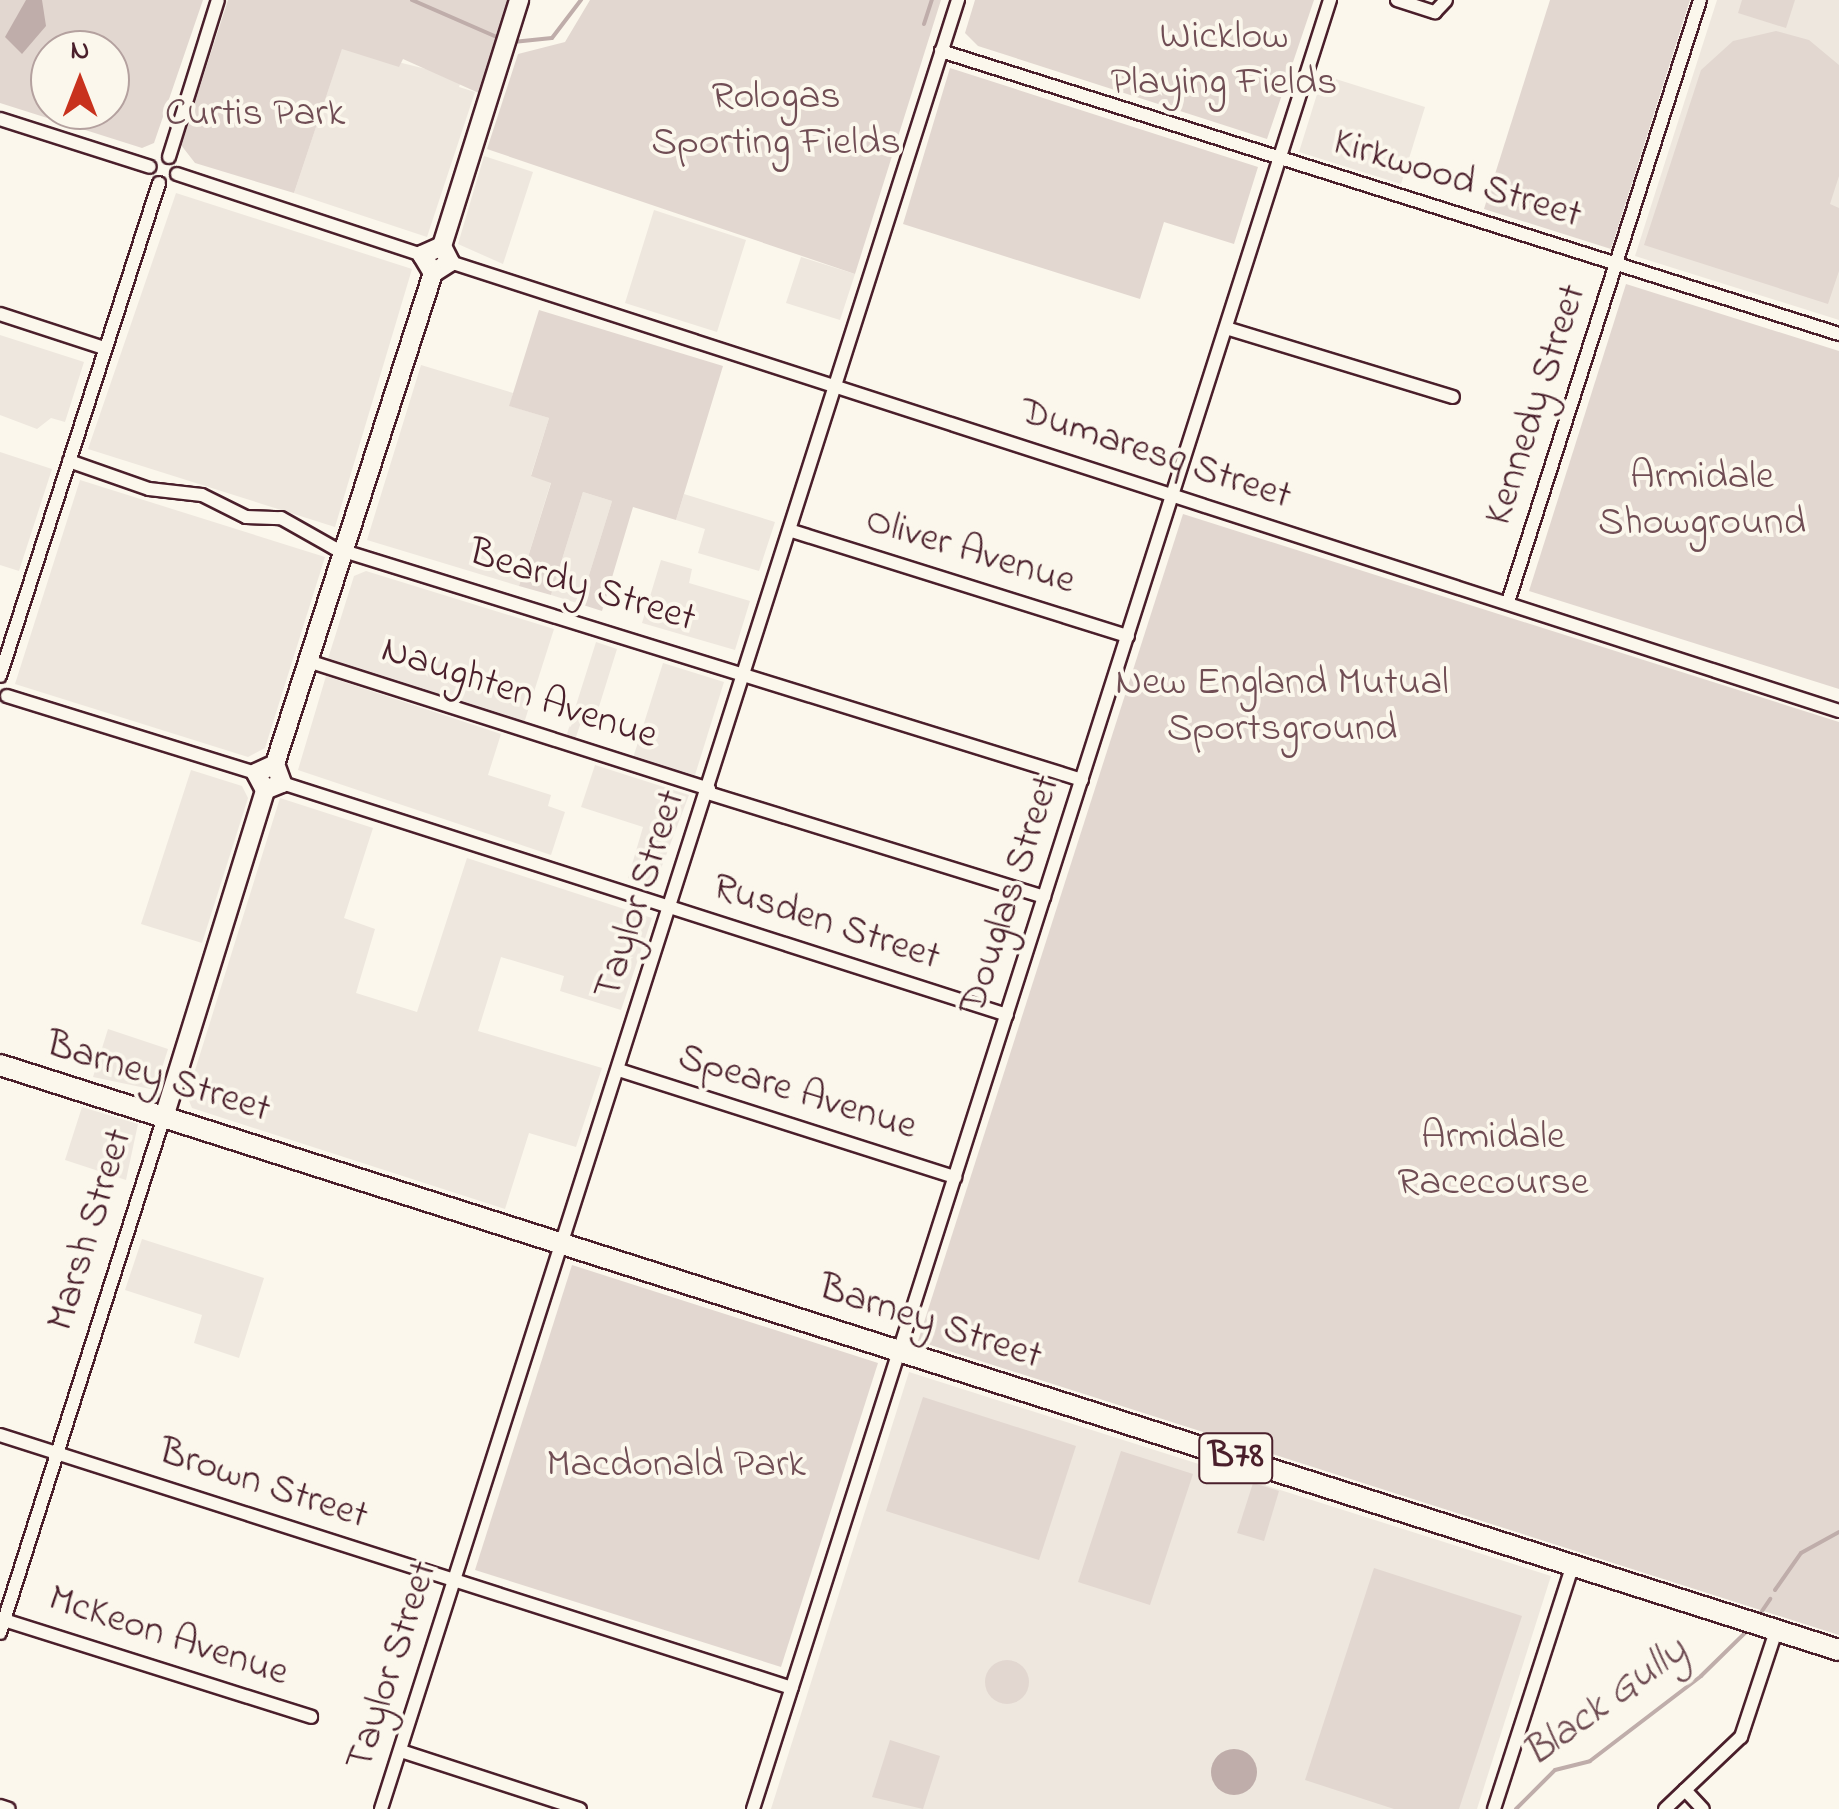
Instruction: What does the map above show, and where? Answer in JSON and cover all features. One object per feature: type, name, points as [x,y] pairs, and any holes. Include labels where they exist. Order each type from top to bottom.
[{"type":"main road","points":[[274,787],[275,764],[433,274],[446,254],[489,92],[517,8]]},
{"type":"main road","points":[[433,274],[422,255],[446,254]]},
{"type":"main road","points":[[274,787],[256,773],[275,764]]},
{"type":"main road","name":"Marsh Street","points":[[164,1117],[274,787]]},
{"type":"main road","name":"Barney Street","points":[[0,1066],[1839,1650]]},
{"type":"street","points":[[150,167],[168,157],[218,0]]},
{"type":"street","name":"Taylor Street","points":[[382,1809],[958,0]]},
{"type":"street","name":"Douglas Street","points":[[753,1809],[1330,0]]},
{"type":"street","points":[[1397,0],[1434,12],[1446,0]]},
{"type":"street","name":"Kennedy Street","points":[[1508,602],[1700,0]]},
{"type":"street","name":"Kirkwood Street","points":[[941,50],[1839,334]]},
{"type":"street","points":[[0,120],[150,167],[158,183],[0,678],[3,700],[256,773]]},
{"type":"street","points":[[168,157],[177,174]]},
{"type":"street","points":[[158,183],[177,174],[422,255]]},
{"type":"street","name":"Dumaresq Street","points":[[446,254],[834,387],[1839,711]]},
{"type":"street","points":[[0,314],[104,348]]},
{"type":"street","points":[[1226,328],[1453,397]]},
{"type":"street","name":"Beardy Street","points":[[69,461],[149,489],[202,495],[246,517],[281,518],[344,549],[1082,780]]},
{"type":"street","name":"Oliver Avenue","points":[[792,531],[1128,636]]},
{"type":"street","name":"Naughten Avenue","points":[[308,660],[1044,897]]},
{"type":"street","name":"Rusden Street","points":[[274,787],[1007,1014]]},
{"type":"street","name":"Speare Avenue","points":[[619,1070],[955,1176]]},
{"type":"street","name":"Marsh Street","points":[[2,1626],[164,1117]]},
{"type":"street","name":"Brown Street","points":[[0,1435],[792,1688]]},
{"type":"street","points":[[1494,1809],[1573,1565]]},
{"type":"street","points":[[1665,1809],[1741,1737],[1758,1625]]},
{"type":"street","name":"McKeon Avenue","points":[[2,1626],[311,1717]]},
{"type":"street","points":[[400,1751],[580,1809]]},
{"type":"street","points":[[1685,1790],[1703,1809]]},
{"type":"street","points":[[0,1806],[9,1809]]},
{"type":"shaded area","points":[[26,0],[42,0],[46,26],[43,30],[30,30],[30,45],[22,54],[5,37]]},
{"type":"shaded area","points":[[1717,0],[1839,0],[1839,320],[1635,256]]},
{"type":"shaded area","points":[[342,48],[462,78],[459,87],[475,92],[427,237],[294,193]]},
{"type":"shaded area","points":[[1323,75],[1425,107],[1401,184],[1299,152]]},
{"type":"shaded area","points":[[484,156],[533,172],[503,264],[458,244]]},
{"type":"shaded area","points":[[176,193],[412,269],[335,527],[88,449]]},
{"type":"shaded area","points":[[654,210],[746,240],[717,332],[625,303]]},
{"type":"shaded area","points":[[801,257],[855,274],[840,320],[786,303]]},
{"type":"shaded area","points":[[0,335],[84,362],[65,422],[51,418],[37,429],[0,415]]},
{"type":"shaded area","points":[[421,365],[513,393],[510,406],[549,418],[531,475],[551,482],[519,586],[367,540]]},
{"type":"shaded area","points":[[0,452],[52,469],[19,571],[0,565]]},
{"type":"shaded area","points":[[80,480],[325,557],[265,748],[248,757],[15,684]]},
{"type":"shaded area","points":[[583,492],[612,501],[580,604],[551,595]]},
{"type":"shaded area","points":[[684,494],[775,522],[759,571],[698,553],[705,529],[676,520]]},
{"type":"shaded area","points":[[661,560],[692,569],[689,583],[750,601],[735,650],[642,623]]},
{"type":"shaded area","points":[[366,571],[554,629],[524,723],[327,662],[354,576]]},
{"type":"shaded area","points":[[596,642],[617,649],[597,713],[585,710],[575,740],[566,737]]},
{"type":"shaded area","points":[[663,663],[724,682],[695,775],[633,758]]},
{"type":"shaded area","points":[[326,676],[501,734],[488,775],[551,795],[548,806],[565,812],[551,855],[298,770]]},
{"type":"shaded area","points":[[595,765],[689,795],[654,887],[628,878],[643,827],[581,807]]},
{"type":"shaded area","points":[[191,770],[242,786],[248,798],[202,943],[141,924]]},
{"type":"shaded area","points":[[280,798],[373,828],[344,918],[375,929],[356,993],[417,1012],[467,858],[652,918],[621,1010],[560,991],[564,976],[501,957],[478,1031],[602,1068],[576,1147],[529,1133],[505,1209],[192,1108],[187,1096]]},
{"type":"shaded area","points":[[108,1029],[168,1049],[155,1090],[93,1077]]},
{"type":"shaded area","points":[[82,1107],[138,1124],[126,1180],[65,1160]]},
{"type":"shaded area","points":[[142,1239],[264,1278],[239,1358],[194,1343],[202,1315],[125,1290]]},
{"type":"shaded area","points":[[909,1372],[1551,1576],[1477,1809],[771,1809]]},
{"type":"shaded area","points":[[1234,1749],[1250,1756],[1257,1772],[1250,1788],[1234,1795],[1218,1788],[1211,1772],[1218,1756]]},
{"type":"green space","points":[[0,0],[203,0],[154,143],[142,148],[85,130],[130,130],[130,30],[30,30],[30,113],[0,103]]},
{"type":"green space","name":"Curtis Park","points":[[228,0],[510,0],[481,94],[403,59],[399,67],[342,49],[294,193],[195,163],[181,145]]},
{"type":"green space","name":"Rologas Sporting Fields","points":[[590,0],[941,0],[855,274],[487,149],[518,54],[565,42]]},
{"type":"green space","name":"Wicklow Playing Fields","points":[[975,0],[1314,0],[1267,139],[978,46],[965,33]]},
{"type":"green space","points":[[1550,0],[1690,0],[1611,249],[1484,209]]},
{"type":"green space","points":[[1742,0],[1795,0],[1786,28],[1738,13]]},
{"type":"green space","points":[[1776,31],[1809,40],[1839,65],[1839,176],[1830,204],[1839,208],[1839,271],[1828,304],[1644,245],[1701,70],[1733,41]]},
{"type":"green space","name":"Wicklow Playing Fields","points":[[950,68],[1258,167],[1234,244],[1164,222],[1140,299],[903,224]]},
{"type":"green space","name":"Armidale Showground","points":[[1626,284],[1839,351],[1839,689],[1529,591]]},
{"type":"green space","points":[[539,310],[723,366],[676,520],[633,507],[602,611],[580,604],[612,501],[583,492],[551,595],[519,586],[551,483],[531,476],[549,418],[509,406]]},
{"type":"green space","name":"Armidale Racecourse","points":[[1183,514],[1839,722],[1839,1635],[918,1341]]},
{"type":"green space","name":"Macdonald Park","points":[[572,1265],[878,1363],[781,1667],[475,1570]]},
{"type":"green space","points":[[923,1397],[1076,1446],[1039,1560],[886,1511]]},
{"type":"green space","points":[[1121,1451],[1193,1474],[1150,1605],[1078,1582]]},
{"type":"green space","points":[[1253,1483],[1279,1491],[1264,1541],[1237,1533]]},
{"type":"green space","points":[[1374,1568],[1522,1616],[1459,1809],[1394,1809],[1305,1780]]},
{"type":"green space","points":[[1007,1660],[1022,1667],[1029,1682],[1022,1697],[1007,1704],[992,1697],[985,1682],[992,1667]]},
{"type":"green space","points":[[890,1740],[940,1756],[923,1809],[872,1797]]},
{"type":"waterway","points":[[412,0],[499,38]]},
{"type":"waterway","points":[[513,42],[552,38],[581,0]]},
{"type":"waterway","points":[[924,24],[932,0]]},
{"type":"waterway","name":"Black Gully","points":[[1775,1590],[1801,1553],[1839,1532]]},
{"type":"waterway","name":"Black Gully","points":[[1758,1617],[1770,1599]]},
{"type":"waterway","name":"Black Gully","points":[[1516,1809],[1555,1770],[1590,1761],[1701,1676],[1749,1629]]},
{"type":"park label","name":"New England Mutual Sportsground","points":[[1282,707]]}]
